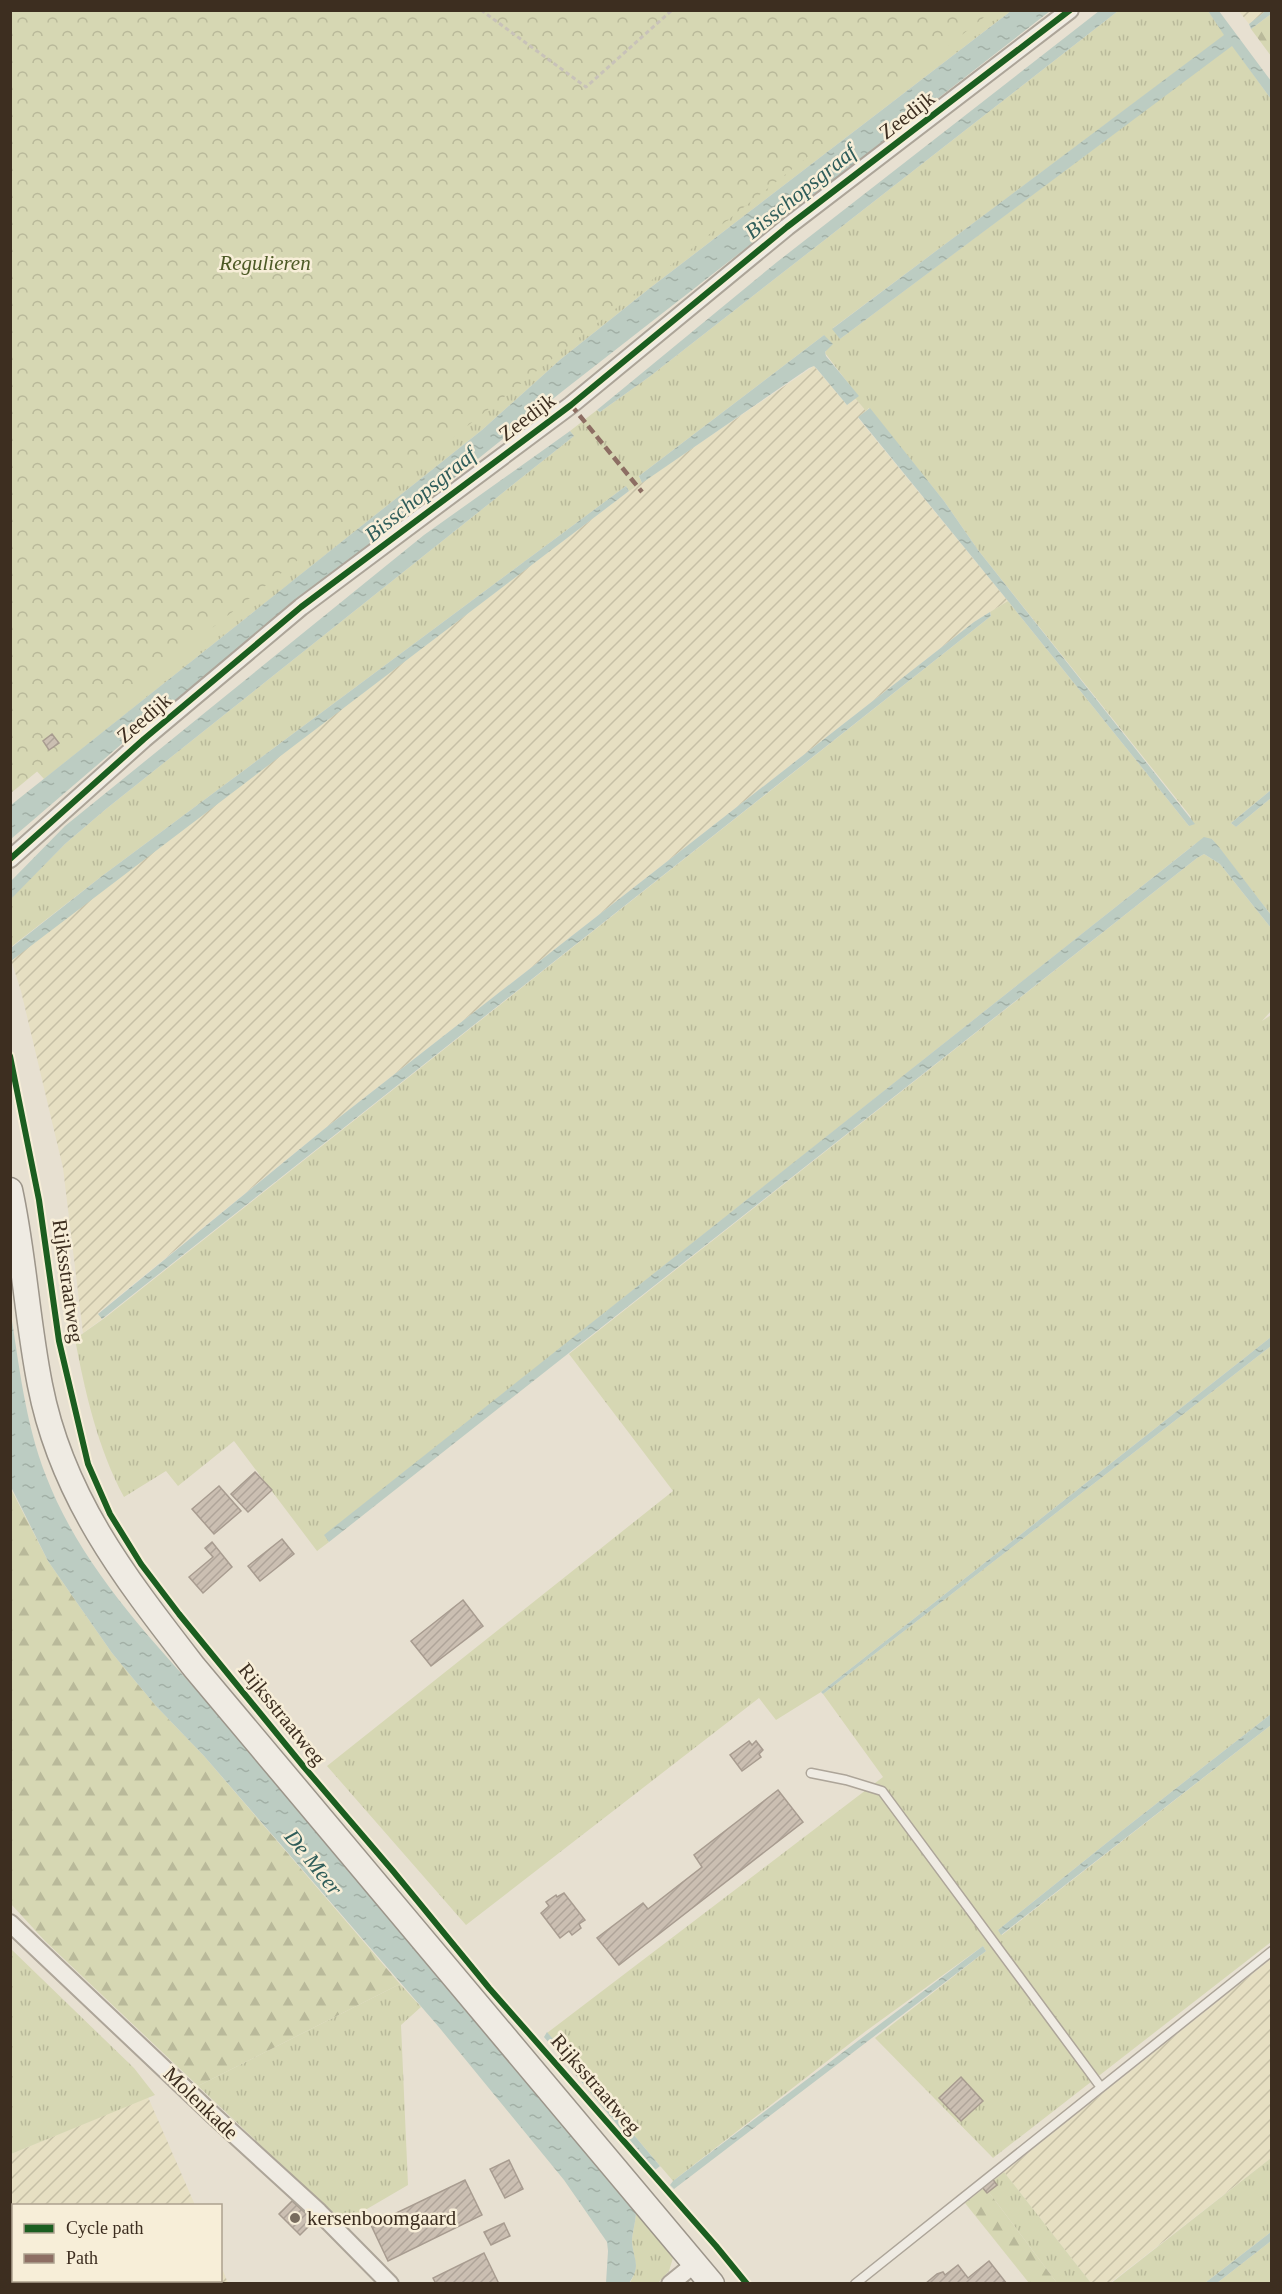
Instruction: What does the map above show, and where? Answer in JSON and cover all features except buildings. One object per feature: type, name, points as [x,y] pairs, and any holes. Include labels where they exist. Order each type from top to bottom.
[{"type":"main road","name":"Rijksstraatweg","points":[[10,1190],[40,1386],[58,1450],[80,1502],[102,1542],[131,1586],[194,1667],[712,2283]]},
{"type":"street","name":"Zeedijk","points":[[10,860],[144,739],[302,607],[571,405],[787,228],[1070,10]]},
{"type":"street","name":"Molenkade","points":[[10,1923],[215,2117],[320,2212],[390,2283]]},
{"type":"street","points":[[670,2283],[696,2263]]},
{"type":"lane","points":[[811,1773],[846,1780],[882,1791],[1100,2086]]},
{"type":"lane","points":[[855,2283],[1272,1950]]},
{"type":"path","points":[[481,10],[586,87],[672,10]]},
{"type":"shaded area","points":[[1239,11],[1267,11],[1249,24]]},
{"type":"shaded area","points":[[814,366],[847,405],[855,398],[866,411],[858,418],[1008,601],[974,622],[323,1130],[98,1313],[102,1319],[83,1333],[63,1168],[21,991],[11,960],[629,491]]},
{"type":"shaded area","points":[[1271,1959],[1271,2158],[1110,2283],[1091,2283],[1004,2172]]},
{"type":"shaded area","points":[[148,2097],[195,2204],[12,2204],[12,2282],[222,2282],[222,2268],[228,2283],[11,2284],[11,2154]]},
{"type":"green space","name":"Regulieren","points":[[11,11],[992,11],[193,643],[11,793]]},
{"type":"green space","points":[[960,11],[1011,11],[650,288],[561,359],[482,430],[44,779],[11,743],[10,666]]},
{"type":"green space","points":[[1118,11],[1208,11],[1225,35],[833,328],[840,339],[1232,45],[1271,99],[1271,790],[1231,823],[1236,827],[1271,798],[1271,915],[1212,839],[1195,844],[325,1535],[329,1542],[317,1551],[234,1441],[178,1486],[166,1471],[124,1497],[100,1440],[83,1379],[75,1339],[106,1317],[991,616],[990,612],[1008,601],[1189,826],[1191,817],[978,550],[944,501],[869,408],[866,411],[855,398],[858,396],[825,353],[827,349],[824,335],[639,476],[642,483],[629,491],[626,486],[102,876],[11,947],[10,945],[10,899],[65,844],[106,809],[574,436],[570,431],[597,410],[600,412],[649,377]]},
{"type":"green space","points":[[1271,14],[1271,56],[1251,29]]},
{"type":"green space","points":[[1204,854],[1220,864],[1271,928],[1271,1011],[1262,1021],[1271,1015],[1271,1337],[821,1692],[776,1720],[759,1698],[466,1925],[327,1766],[673,1491],[569,1354]]},
{"type":"green space","points":[[1271,1346],[1271,1714],[998,1930],[1002,1935],[1271,1725],[1271,1942],[993,2158],[875,2038],[986,1951],[983,1946],[866,2031],[673,2181],[547,2033],[883,1777],[823,1694]]},
{"type":"green space","points":[[10,1487],[48,1561],[112,1653],[400,1984],[198,2086],[45,1941],[11,1904]]},
{"type":"green space","points":[[10,1948],[134,2068],[155,2095],[11,2154]]},
{"type":"green space","points":[[400,1984],[421,2007],[401,2025],[408,2185],[343,2223],[198,2086]]},
{"type":"green space","points":[[1271,2158],[1271,2232],[1205,2283],[1110,2284]]},
{"type":"green space","points":[[1004,2172],[1091,2283],[1057,2283],[985,2187]]},
{"type":"green space","points":[[985,2187],[1057,2283],[1029,2283],[965,2203]]},
{"type":"green space","points":[[636,2212],[673,2258],[669,2271],[658,2283],[629,2284],[635,2272],[632,2241]]},
{"type":"green space","points":[[1271,2241],[1271,2283],[1217,2283]]},
{"type":"water","points":[[1267,10],[1271,11],[1271,14],[1251,29],[1249,24]]},
{"type":"water","name":"Bisschopsgraaf","points":[[1011,11],[1050,11],[564,390],[124,742],[11,839],[11,805],[482,430],[561,359],[650,288]]},
{"type":"water","points":[[1099,11],[1118,11],[649,377],[600,412],[597,410],[777,262]]},
{"type":"water","points":[[1208,11],[1219,11],[1271,81],[1271,99],[1232,46],[840,339],[832,329],[1224,35]]},
{"type":"water","points":[[824,335],[833,344],[825,352],[826,356],[859,396],[847,405],[814,366],[809,368],[642,483],[639,476]]},
{"type":"water","points":[[870,408],[944,501],[978,550],[1195,824],[1189,826],[858,417]]},
{"type":"water","points":[[570,431],[574,436],[106,809],[65,844],[11,899],[11,881],[65,826],[424,535]]},
{"type":"water","points":[[626,486],[629,491],[11,961],[11,945],[12,947],[102,876]]},
{"type":"water","points":[[990,612],[991,616],[102,1319],[98,1314],[323,1130],[974,622]]},
{"type":"water","points":[[1271,790],[1271,798],[1236,827],[1231,823]]},
{"type":"water","points":[[1204,837],[1212,839],[1219,847],[1271,915],[1271,928],[1220,864],[1204,854],[1197,858],[329,1542],[324,1535]]},
{"type":"water","name":"De Meer","points":[[10,1308],[24,1393],[39,1456],[61,1509],[78,1541],[98,1572],[143,1630],[216,1711],[636,2212],[632,2241],[636,2267],[629,2283],[606,2283],[607,2242],[564,2180],[438,2026],[204,1756],[156,1706],[112,1653],[48,1561],[11,1487]]},
{"type":"water","points":[[1271,1337],[1271,1346],[823,1694],[821,1692]]},
{"type":"water","points":[[1271,1714],[1271,1725],[1001,1935],[998,1930]]},
{"type":"water","points":[[983,1946],[986,1951],[674,2189],[670,2185],[673,2181]]},
{"type":"water","points":[[547,2032],[660,2166],[655,2170],[544,2037]]},
{"type":"water","points":[[1271,2232],[1271,2241],[1217,2283],[1205,2283]]},
{"type":"marked path","points":[[571,405],[642,492]]},
{"type":"cycle path","points":[[10,859],[144,739],[301,607],[571,405],[787,227],[1070,10]]},
{"type":"cycle path","points":[[10,1056],[39,1200],[59,1341],[88,1464],[110,1514],[141,1564],[179,1614],[304,1767],[489,1988],[747,2284]]},
{"type":"place","name":"kersenboomgaard","points":[[295,2218]]}]
